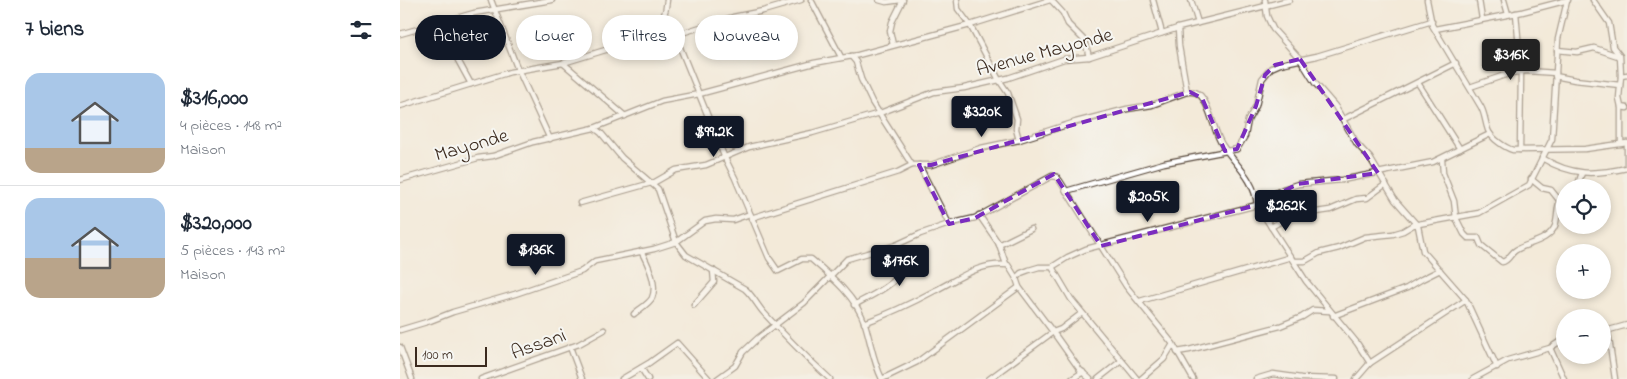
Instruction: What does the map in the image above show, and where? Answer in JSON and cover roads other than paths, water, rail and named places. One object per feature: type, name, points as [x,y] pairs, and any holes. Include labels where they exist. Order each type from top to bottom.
[{"type":"street","points":[[490,0],[519,71],[550,139]]},
{"type":"street","points":[[467,15],[552,0]]},
{"type":"street","points":[[664,15],[667,0]]},
{"type":"street","points":[[685,33],[801,0]]},
{"type":"street","points":[[810,0],[842,57]]},
{"type":"street","points":[[879,0],[886,2],[902,0]]},
{"type":"street","points":[[893,45],[890,31],[902,0]]},
{"type":"street","points":[[957,0],[958,9],[970,25],[998,80],[1008,93],[1015,110],[1017,119],[1016,129],[1019,140]]},
{"type":"street","points":[[1050,0],[1063,14],[1068,24],[1085,41],[1089,57]]},
{"type":"street","name":"Mayonde","points":[[400,180],[478,158],[493,156],[526,144],[594,128],[653,104],[699,94],[791,68],[851,56],[970,25],[1050,0]]},
{"type":"street","points":[[1154,0],[1162,33]]},
{"type":"street","points":[[1190,0],[1198,23]]},
{"type":"street","points":[[1265,0],[1269,22],[1273,29],[1300,59],[1326,94],[1344,119],[1357,144],[1370,158],[1395,200],[1419,228],[1422,250],[1466,300],[1497,367]]},
{"type":"street","name":"Avenue Mayonde","points":[[580,203],[650,184],[676,170],[706,165],[749,147],[775,143],[880,113],[934,92],[964,88],[998,80],[1064,59],[1089,57],[1178,28],[1289,0]]},
{"type":"street","points":[[1427,0],[1435,29],[1485,114],[1490,134],[1504,147],[1520,150],[1585,149],[1627,143],[1627,167],[1593,174],[1582,173],[1553,164],[1542,158]]},
{"type":"street","points":[[1479,0],[1482,19]]},
{"type":"street","points":[[1504,0],[1508,14]]},
{"type":"street","points":[[1140,301],[1293,259],[1305,261],[1324,251],[1339,248],[1368,236],[1393,234],[1416,225],[1479,213],[1504,198],[1526,188],[1552,139],[1557,50],[1567,0],[1516,13],[1435,29]]},
{"type":"street","points":[[1593,0],[1609,23],[1613,47],[1620,56],[1619,98],[1624,107],[1621,144]]},
{"type":"street","points":[[1516,13],[1520,72],[1520,150]]},
{"type":"street","points":[[1066,191],[1164,163],[1237,149],[1242,143],[1248,120],[1256,106],[1265,75],[1275,65],[1317,56],[1432,21]]},
{"type":"street","points":[[1178,28],[1179,46],[1187,92]]},
{"type":"street","points":[[400,34],[415,30]]},
{"type":"street","points":[[1557,50],[1577,52],[1594,48],[1620,56]]},
{"type":"street","points":[[400,106],[471,84],[519,71],[563,63],[602,50]]},
{"type":"street","points":[[851,56],[856,62],[860,79],[872,102],[912,165]]},
{"type":"street","points":[[458,60],[471,84]]},
{"type":"street","points":[[685,60],[750,216],[777,271],[802,259],[809,259],[830,275],[846,292],[864,323],[872,356],[882,379],[917,362],[1019,287]]},
{"type":"street","points":[[563,63],[625,116]]},
{"type":"street","points":[[1344,119],[1456,63]]},
{"type":"street","points":[[1470,88],[1511,73],[1520,72],[1555,75],[1575,80],[1620,85]]},
{"type":"street","points":[[1621,76],[1627,75]]},
{"type":"street","points":[[1418,83],[1460,149]]},
{"type":"street","points":[[400,330],[582,271],[595,261],[676,242],[705,221],[716,219],[733,220],[750,216],[898,172],[912,165],[931,165],[1101,115],[1152,105],[1187,92],[1193,92],[1202,98],[1223,146],[1255,192],[1257,205],[1306,281],[1370,363]]},
{"type":"street","points":[[594,128],[622,158],[658,189],[676,242],[686,254],[740,285],[749,293],[758,307],[775,326],[830,379]]},
{"type":"street","points":[[1016,278],[1021,273],[1029,270],[1039,267],[1052,267],[1086,249],[1257,205],[1262,200],[1282,189],[1298,184],[1342,180],[1442,159],[1490,134]]},
{"type":"street","points":[[1442,159],[1443,174],[1454,201],[1456,218],[1466,237],[1478,238],[1481,245],[1502,262],[1506,262],[1517,249],[1551,232],[1556,219]]},
{"type":"street","points":[[919,165],[949,224]]},
{"type":"street","points":[[1580,179],[1582,173]]},
{"type":"street","points":[[717,379],[735,366],[747,347],[804,303],[850,257],[896,245],[949,224],[970,220],[1049,176],[1057,177],[1126,286],[1173,344],[1193,379]]},
{"type":"street","points":[[1531,179],[1542,188],[1551,190],[1556,196]]},
{"type":"street","points":[[1271,226],[1296,215],[1330,210],[1356,199],[1367,198],[1386,184]]},
{"type":"street","points":[[979,215],[1000,245],[1006,264],[1009,265],[1019,287],[1090,379]]},
{"type":"street","points":[[1000,245],[1031,229]]},
{"type":"street","points":[[854,305],[884,289],[900,272],[902,266],[896,245]]},
{"type":"street","points":[[634,314],[649,302],[653,295],[651,275],[647,261],[641,251]]},
{"type":"street","points":[[864,323],[903,307],[975,269],[986,265],[1006,264]]},
{"type":"street","points":[[1052,267],[1071,299],[1139,379],[1164,359],[1173,344]]},
{"type":"street","points":[[694,305],[714,282],[713,270]]},
{"type":"street","points":[[1333,316],[1407,288],[1422,278],[1440,270]]},
{"type":"street","points":[[1356,379],[1370,363],[1466,300]]},
{"type":"street","points":[[1177,352],[1280,326],[1313,310],[1329,311]]},
{"type":"street","points":[[989,379],[1082,313]]},
{"type":"street","points":[[1611,331],[1627,325]]},
{"type":"street","name":"Assani","points":[[481,379],[570,347],[604,330]]},
{"type":"street","points":[[622,379],[677,343],[709,379]]},
{"type":"street","points":[[1473,379],[1512,359],[1550,348],[1556,344]]},
{"type":"street","points":[[400,347],[412,379]]},
{"type":"street","points":[[570,347],[582,379]]},
{"type":"street","points":[[1550,348],[1564,379]]},
{"type":"street","points":[[1611,352],[1615,379]]},
{"type":"street","points":[[1098,379],[1121,360]]},
{"type":"street","points":[[641,368],[648,379]]},
{"type":"street","points":[[1072,379],[1083,372]]},
{"type":"street","points":[[1256,379],[1273,374],[1336,379]]}]
